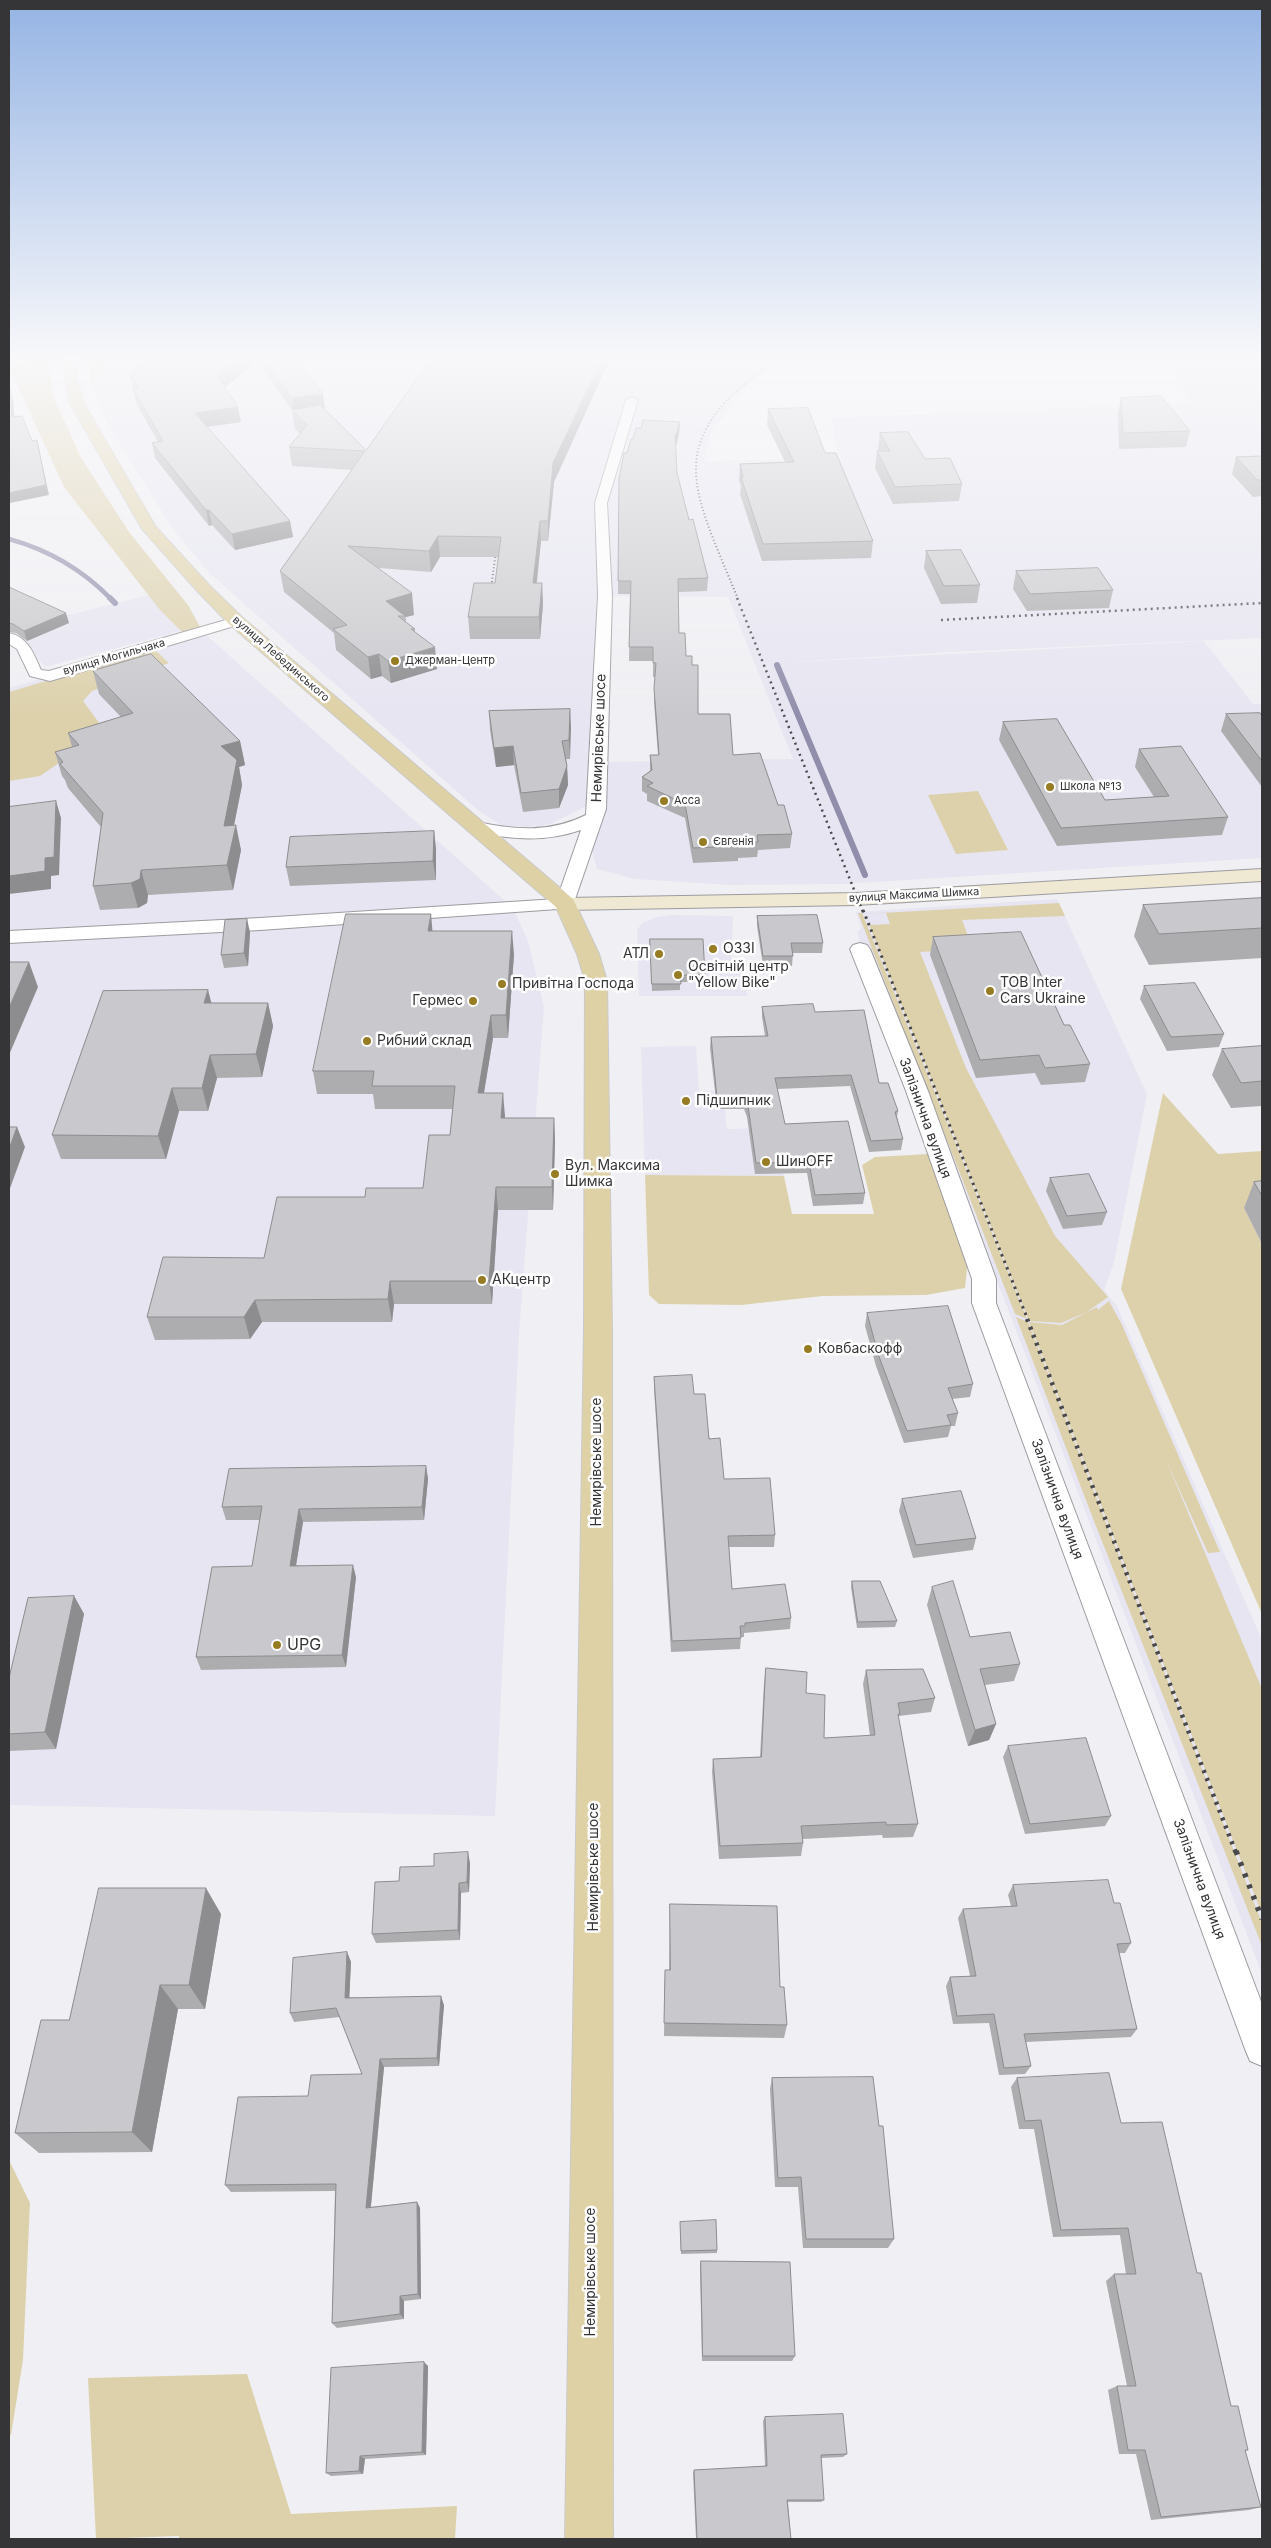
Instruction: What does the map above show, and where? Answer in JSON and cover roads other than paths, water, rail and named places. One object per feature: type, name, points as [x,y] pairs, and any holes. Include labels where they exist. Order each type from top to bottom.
[{"type":"main road","name":"вулиця Лебединського","points":[[120,478],[150,529],[204,589],[236,621],[566,904]]},
{"type":"main road","name":"вулиця Максима Шимка","points":[[566,904],[632,900],[748,902],[857,899],[1262,875]]},
{"type":"main road","name":"Немирівське шосе","points":[[566,904],[588,954],[596,981],[598,1329],[589,2539]]},
{"type":"street","name":"Немирівське шосе","points":[[566,904],[597,809],[605,596],[601,504],[609,478]]},
{"type":"street","name":"вулиця Могильчака","points":[[9,637],[23,647],[36,673],[50,676],[236,621]]},
{"type":"street","points":[[477,828],[505,834],[541,835],[573,829],[594,818]]},
{"type":"street","points":[[9,937],[260,924],[566,904]]},
{"type":"street","name":"Залізнична вулиця","points":[[860,949],[917,1091],[984,1279],[984,1303],[987,1313],[1262,2049]]},
{"type":"waterway","points":[[9,539],[38,549],[64,562],[100,588],[115,603]]},
{"type":"waterway","points":[[777,665],[865,875]]},
{"type":"railway","points":[[697,478],[699,494],[708,525],[738,599]]},
{"type":"railway","points":[[490,596],[497,544]]},
{"type":"railway","points":[[737,598],[863,912]]},
{"type":"railway","points":[[941,620],[1262,603]]},
{"type":"railway","points":[[863,910],[1028,1320]]},
{"type":"railway","points":[[1027,1319],[1236,1853]]},
{"type":"railway","points":[[1236,1851],[1262,1919]]},
{"type":"place","name":"Джерман-Центр","points":[[395,661]]},
{"type":"place","name":"Школа №13","points":[[1050,787]]},
{"type":"place","name":"Асса","points":[[664,801]]},
{"type":"place","name":"Євгенія","points":[[703,842]]},
{"type":"place","name":"ОЗЗІ","points":[[713,949]]},
{"type":"place","name":"АТЛ","points":[[659,954]]},
{"type":"place","name":"Освітній центр \"Yellow Bike\"","points":[[678,975]]},
{"type":"place","name":"Привітна Господа","points":[[502,984]]},
{"type":"place","name":"ТОВ Inter Cars Ukraine","points":[[990,991]]},
{"type":"place","name":"Гермес","points":[[473,1001]]},
{"type":"place","name":"Рибний склад","points":[[367,1041]]},
{"type":"place","name":"Підшипник","points":[[686,1101]]},
{"type":"place","name":"ШинOFF","points":[[766,1162]]},
{"type":"place","name":"Вул. Максима Шимка","points":[[555,1174]]},
{"type":"place","name":"АКцентр","points":[[482,1280]]},
{"type":"place","name":"Ковбаскофф","points":[[808,1349]]},
{"type":"place","name":"UPG","points":[[277,1645]]}]
